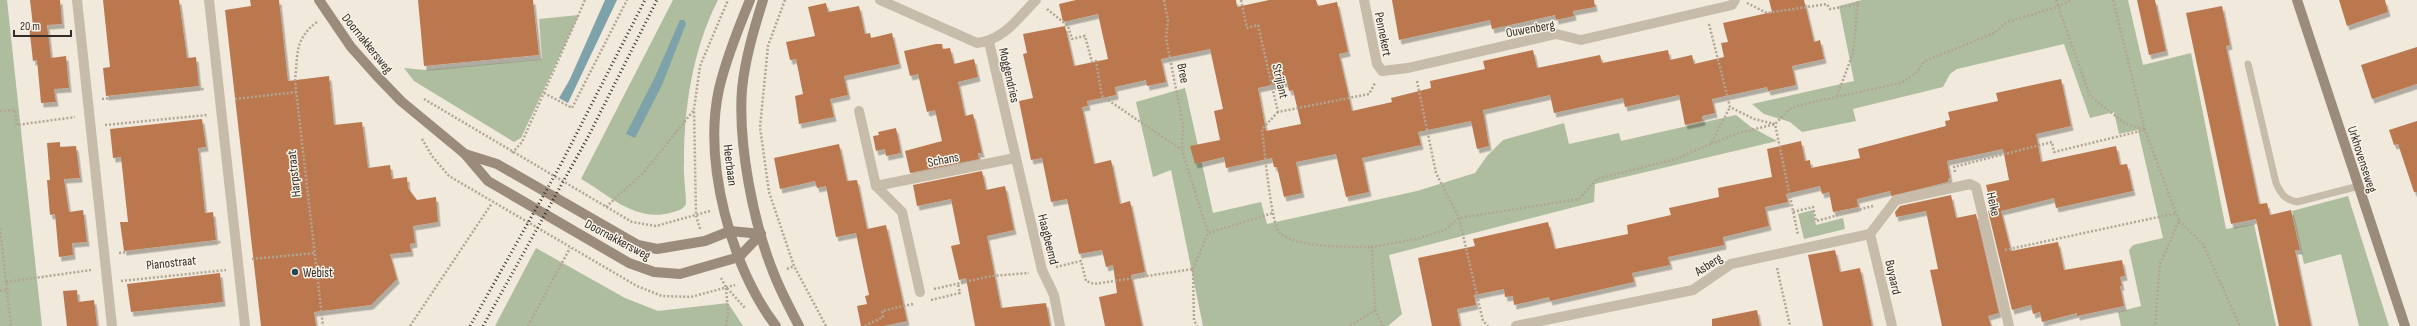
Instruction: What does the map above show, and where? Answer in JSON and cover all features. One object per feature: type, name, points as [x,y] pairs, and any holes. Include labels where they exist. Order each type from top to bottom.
[{"type":"street","points":[[77,0],[112,326]]},
{"type":"street","points":[[209,0],[245,326]]},
{"type":"street","name":"Doornakkersweg","points":[[319,0],[351,47],[401,101],[465,154],[488,181],[629,263],[654,272],[680,274],[739,257]]},
{"type":"street","name":"Heerbaan","points":[[750,0],[738,28],[719,90],[714,134],[718,171],[730,231],[749,281],[776,326]]},
{"type":"street","name":"Heerbaan","points":[[763,0],[752,35],[742,88],[742,130],[752,198],[761,234],[774,274],[799,326]]},
{"type":"street","name":"Moggendries","points":[[880,0],[977,43],[989,42],[1015,158]]},
{"type":"street","points":[[989,42],[1000,37],[1036,0]]},
{"type":"street","name":"Pennekert","points":[[1364,0],[1377,64],[1382,71]]},
{"type":"street","name":"Ouwenberg","points":[[1382,71],[1414,67],[1556,34],[1580,40],[1706,12],[1732,5],[1735,0]]},
{"type":"street","name":"Urkhovenseweg","points":[[2297,0],[2405,326]]},
{"type":"street","points":[[858,111],[876,186],[902,212],[920,292]]},
{"type":"street","name":"Doornakkersweg","points":[[465,154],[497,164],[638,245],[657,249],[704,241],[730,231],[761,234]]},
{"type":"street","name":"Schans","points":[[876,186],[1015,158]]},
{"type":"street","name":"Haagbeemd","points":[[1015,158],[1042,270],[1054,295],[1060,326]]},
{"type":"street","name":"Heike","points":[[1896,200],[1970,184],[1976,187],[2009,326]]},
{"type":"street","points":[[1870,234],[1896,200]]},
{"type":"street","points":[[739,257],[761,234]]},
{"type":"street","name":"Asberg","points":[[1516,326],[1693,290],[1731,264],[1870,234]]},
{"type":"street","name":"Buyaard","points":[[1870,234],[1892,326]]},
{"type":"lane","points":[[2248,64],[2276,183],[2280,193],[2287,200],[2297,202],[2359,186]]},
{"type":"path","points":[[512,153],[522,142],[585,0]]},
{"type":"path","points":[[544,92],[572,108],[627,0]]},
{"type":"path","points":[[785,0],[768,46],[760,127],[769,192],[794,266],[826,326]]},
{"type":"path","points":[[1036,0],[1068,26],[1072,39],[1086,36],[1092,62],[1096,61],[1102,96],[1182,150]]},
{"type":"path","name":"Bree","points":[[1164,0],[1168,20],[1166,38],[1183,125],[1182,150],[1208,233]]},
{"type":"path","name":"Strijlant","points":[[1241,0],[1247,28],[1258,25],[1278,112],[1369,94],[1382,71]]},
{"type":"path","points":[[1742,0],[1767,13],[1827,4],[1830,9],[1859,4]]},
{"type":"path","points":[[1836,96],[1853,53],[1859,4],[1858,0]]},
{"type":"path","points":[[2056,0],[2090,96],[2126,124],[2146,130]]},
{"type":"path","points":[[1278,112],[1262,129],[1278,231],[1286,237],[1323,246],[1372,247],[1416,239],[1445,230],[1459,218],[1579,198],[1597,179],[1675,159],[1739,133],[1775,124],[1790,109],[1836,96],[1902,83],[1915,74],[1925,61],[1994,33],[2007,22],[2058,7],[2071,0]]},
{"type":"path","points":[[2113,0],[2146,130],[2179,220],[2203,244],[2240,326]]},
{"type":"path","points":[[1706,12],[1730,106],[1711,144]]},
{"type":"path","name":"Harpstraat","points":[[323,326],[295,81],[299,43],[305,31],[328,14]]},
{"type":"path","points":[[1414,67],[1436,173],[1459,218],[1482,321],[1488,326]]},
{"type":"path","points":[[88,101],[219,88]]},
{"type":"path","points":[[220,100],[297,92]]},
{"type":"path","name":"Doornakkersweg","points":[[401,101],[421,98],[512,153],[632,222],[643,226],[656,226],[724,206]]},
{"type":"path","points":[[1730,106],[1754,118],[1775,124]]},
{"type":"path","points":[[0,112],[15,110],[16,125],[89,116]]},
{"type":"path","points":[[606,207],[644,172],[694,110]]},
{"type":"path","points":[[90,127],[222,114]]},
{"type":"path","points":[[1775,124],[1802,249]]},
{"type":"path","points":[[1958,186],[1954,168],[2052,142],[2054,152],[2146,130]]},
{"type":"path","points":[[752,198],[769,192]]},
{"type":"path","points":[[1793,212],[1813,207],[1816,221],[1896,200]]},
{"type":"path","points":[[410,326],[492,203]]},
{"type":"path","points":[[1197,326],[1194,320],[1193,269],[1208,233],[1274,213]]},
{"type":"path","points":[[1992,253],[2177,213]]},
{"type":"path","points":[[2155,326],[2160,264],[2179,220]]},
{"type":"path","points":[[0,228],[11,326]]},
{"type":"path","name":"Pianostraat","points":[[104,255],[235,241]]},
{"type":"path","points":[[1372,247],[1376,310],[1383,326]]},
{"type":"path","points":[[528,326],[570,248]]},
{"type":"path","points":[[238,265],[315,253]]},
{"type":"path","points":[[1775,255],[1790,326]]},
{"type":"path","points":[[920,292],[991,276],[1020,275],[1081,261],[1086,281],[1094,284],[1193,269]]},
{"type":"path","name":"Pianostraat","points":[[107,282],[238,265]]},
{"type":"path","points":[[6,282],[106,268]]},
{"type":"path","points":[[726,287],[728,312],[726,326]]},
{"type":"path","points":[[0,291],[7,290]]},
{"type":"path","points":[[1350,326],[1376,310]]},
{"type":"green space","points":[[0,0],[7,0],[42,326],[0,326]]},
{"type":"green space","points":[[673,0],[718,0],[702,38],[696,58],[688,99],[684,140],[686,204],[681,209],[670,213],[657,215],[645,214],[622,205],[581,179]]},
{"type":"green space","points":[[1862,0],[2128,0],[2143,65],[2191,53],[2226,229],[2254,224],[2276,326],[2121,326],[2118,312],[2141,306],[2129,250],[2133,245],[2163,238],[2138,130],[2119,134],[2114,112],[2090,118],[2064,44],[1957,69],[1950,74],[1943,87],[1853,109],[1856,121],[1802,132],[1790,122],[1764,114],[1752,104],[1854,81],[1839,6]]},
{"type":"green space","points":[[579,15],[521,138],[514,142],[414,81],[404,68],[425,70],[542,59],[539,19]]},
{"type":"green space","points":[[1185,88],[1213,213],[1261,202],[1267,224],[1417,191],[1475,173],[1487,156],[1503,140],[1564,123],[1569,144],[1619,133],[1621,141],[1736,115],[1751,127],[1777,141],[1595,184],[1594,202],[1389,255],[1402,314],[1388,326],[1203,326],[1171,170],[1153,177],[1136,102]]},
{"type":"green space","points":[[2348,196],[2389,326],[2359,326],[2341,254],[2304,264],[2292,211]]},
{"type":"green space","points":[[1813,210],[1816,225],[1843,218],[1845,229],[1804,239],[1798,214]]},
{"type":"green space","points":[[536,248],[625,298],[658,311],[728,303],[743,326],[495,326]]},
{"type":"water","points":[[605,0],[617,0],[568,103],[559,98],[570,79]]},
{"type":"water","points":[[680,20],[684,20],[686,24],[662,85],[635,138],[626,134],[655,77]]},
{"type":"building","points":[[30,0],[60,0],[62,24],[47,25],[51,58],[66,56],[69,88],[54,89],[56,102],[41,103],[37,60],[33,61],[29,26],[33,26]]},
{"type":"building","points":[[103,0],[179,0],[187,58],[196,57],[199,86],[106,96],[103,68],[110,67]]},
{"type":"building","points":[[250,0],[279,0],[288,81],[329,76],[334,125],[362,122],[368,168],[390,165],[392,179],[407,177],[408,188],[417,200],[436,197],[438,222],[413,226],[415,243],[410,244],[411,252],[390,254],[397,279],[371,305],[314,312],[316,326],[261,326],[225,10],[251,6]]},
{"type":"building","points":[[418,0],[533,0],[539,55],[424,66]]},
{"type":"building","points":[[1076,0],[1236,0],[1237,7],[1269,0],[1316,0],[1318,6],[1337,2],[1348,52],[1339,54],[1352,111],[1392,102],[1391,98],[1431,88],[1430,81],[1485,69],[1483,61],[1533,50],[1537,68],[1600,55],[1602,63],[1668,50],[1670,60],[1692,55],[1694,64],[1724,57],[1721,43],[1728,42],[1723,23],[1772,12],[1769,0],[1804,0],[1814,42],[1820,40],[1824,59],[1792,66],[1796,85],[1768,91],[1767,87],[1712,99],[1715,113],[1702,116],[1703,121],[1685,125],[1679,95],[1625,107],[1623,98],[1554,113],[1550,95],[1483,110],[1489,146],[1477,149],[1471,121],[1418,132],[1421,145],[1362,158],[1369,192],[1346,197],[1336,154],[1296,162],[1302,193],[1284,197],[1277,167],[1274,167],[1272,158],[1226,168],[1224,157],[1195,164],[1190,146],[1220,140],[1214,111],[1223,109],[1210,49],[1161,59],[1166,82],[1147,86],[1146,80],[1115,87],[1116,95],[1087,101],[1088,106],[1082,107],[1094,164],[1111,160],[1120,204],[1130,201],[1145,272],[1131,275],[1142,326],[1105,326],[1099,297],[1117,293],[1113,265],[1106,267],[1102,250],[1079,254],[1067,199],[1051,202],[1042,158],[1031,160],[1019,101],[1033,98],[1023,54],[1027,53],[1023,34],[1065,26],[1074,66],[1108,59],[1098,14],[1063,22],[1059,4]],"holes":[[[1287,82],[1289,91],[1293,90],[1301,124],[1266,131],[1258,88]]]},
{"type":"building","points":[[1392,0],[1594,0],[1595,7],[1573,11],[1574,16],[1556,20],[1555,15],[1492,29],[1490,20],[1399,40]]},
{"type":"building","points":[[2137,0],[2155,0],[2166,51],[2149,55]]},
{"type":"building","points":[[2339,0],[2385,0],[2388,12],[2347,26]]},
{"type":"building","points":[[826,3],[828,12],[859,6],[865,34],[870,33],[871,38],[892,33],[899,64],[844,76],[848,95],[830,99],[834,117],[799,124],[795,96],[803,94],[796,59],[790,60],[786,42],[815,36],[808,7]]},
{"type":"building","points":[[2222,6],[2230,45],[2226,46],[2259,204],[2267,203],[2270,215],[2291,210],[2300,250],[2295,250],[2311,326],[2279,326],[2256,219],[2231,224],[2186,13]]},
{"type":"building","points":[[942,44],[943,49],[950,48],[954,64],[974,59],[978,77],[958,82],[965,116],[973,114],[982,153],[978,153],[979,159],[910,173],[905,151],[942,141],[935,110],[927,112],[918,74],[910,76],[904,51]]},
{"type":"building","points":[[2417,47],[2417,84],[2372,99],[2361,65]]},
{"type":"building","points":[[2061,79],[2071,126],[2036,134],[2041,162],[2116,146],[2120,165],[2127,164],[2133,191],[2056,208],[2054,198],[2001,211],[2011,251],[2058,242],[2064,270],[2122,260],[2125,276],[2120,277],[2122,286],[2120,286],[2124,306],[2077,316],[2077,313],[2042,322],[2040,312],[2033,314],[2031,305],[2012,310],[1988,211],[1992,210],[1986,185],[2009,180],[2003,149],[1947,161],[1950,178],[1948,179],[1948,182],[1891,196],[1890,191],[1857,199],[1858,207],[1833,212],[1829,192],[1822,194],[1820,186],[1786,194],[1788,202],[1765,207],[1769,226],[1723,237],[1724,245],[1668,257],[1670,265],[1632,273],[1634,282],[1550,301],[1549,297],[1514,305],[1513,296],[1505,297],[1504,289],[1474,295],[1476,305],[1457,309],[1460,326],[1432,326],[1418,258],[1475,246],[1473,239],[1548,222],[1555,249],[1628,234],[1627,225],[1671,215],[1669,208],[1719,197],[1718,188],[1772,177],[1767,149],[1801,141],[1805,161],[1810,160],[1811,168],[1860,158],[1858,149],[1946,126],[1945,121],[1950,120],[1948,112],[1998,101],[1996,93]]},
{"type":"building","points":[[202,119],[206,147],[198,148],[205,213],[213,212],[216,240],[124,251],[120,222],[128,222],[121,157],[113,158],[110,129]]},
{"type":"building","points":[[2417,121],[2417,192],[2414,192],[2398,144],[2394,145],[2389,130]]},
{"type":"building","points":[[896,128],[901,153],[886,156],[885,149],[876,151],[873,136],[879,135],[878,132]]},
{"type":"building","points":[[60,142],[60,147],[76,146],[80,178],[64,179],[69,212],[83,210],[87,242],[72,243],[73,255],[59,257],[55,214],[50,215],[47,180],[50,180],[47,143]]},
{"type":"building","points":[[839,144],[847,181],[857,180],[867,229],[886,225],[907,321],[884,326],[861,326],[857,306],[867,304],[865,296],[869,295],[856,233],[836,237],[826,186],[817,188],[815,181],[780,189],[774,158]]},
{"type":"building","points":[[982,171],[986,190],[1005,186],[1014,230],[987,236],[1001,308],[1046,303],[1050,326],[975,326],[966,278],[959,280],[951,246],[960,244],[951,199],[917,206],[913,185]]},
{"type":"building","points":[[1951,195],[1956,218],[1976,214],[1999,313],[1988,316],[1991,326],[1942,326],[1930,270],[1938,269],[1926,211],[1896,217],[1895,212],[1900,206]]},
{"type":"building","points":[[1835,250],[1840,272],[1860,268],[1872,326],[1823,326],[1808,255]]},
{"type":"building","points":[[220,273],[223,302],[131,312],[127,284]]},
{"type":"building","points":[[77,290],[78,302],[94,300],[97,326],[67,326],[63,291]]},
{"type":"building","points":[[1757,310],[1760,326],[1712,326],[1712,319]]},
{"type":"railway","points":[[470,326],[560,166],[645,0]]},
{"type":"railway","points":[[483,326],[588,137],[657,0]]},
{"type":"place","name":"Webist","points":[[295,272]]}]
